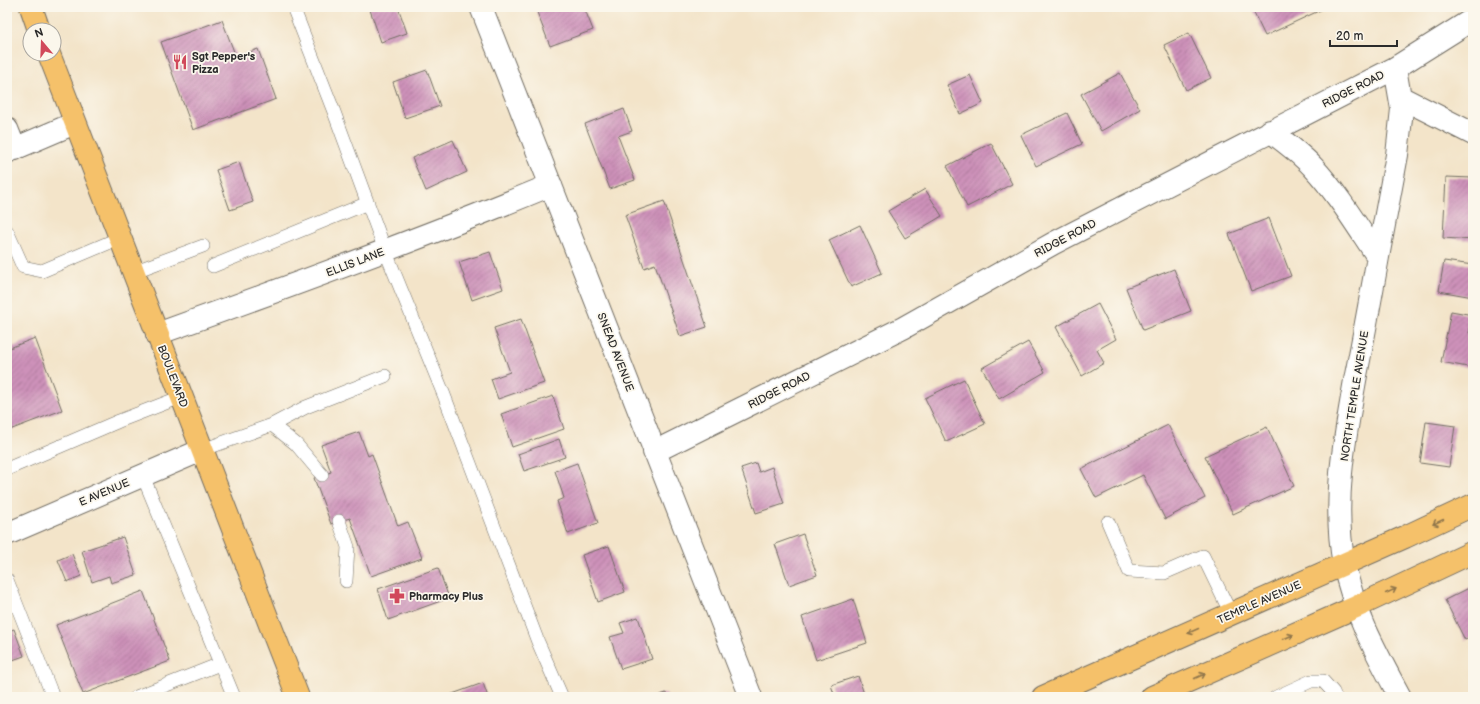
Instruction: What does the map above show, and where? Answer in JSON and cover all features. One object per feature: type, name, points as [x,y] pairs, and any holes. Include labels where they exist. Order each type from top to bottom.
[{"type":"main road","points":[[30,7],[36,22]]},
{"type":"main road","name":"BOULEVARD","points":[[52,62],[298,697]]},
{"type":"main road","name":"TEMPLE AVENUE","points":[[1043,697],[1344,564],[1473,505]]},
{"type":"main road","points":[[1152,697],[1179,692],[1473,552]]},
{"type":"street","name":"SNEAD AVENUE","points":[[481,7],[751,697]]},
{"type":"street","name":"RIDGE ROAD","points":[[654,452],[903,328],[1054,243],[1395,68],[1473,19]]},
{"type":"street","name":"NORTH TEMPLE AVENUE","points":[[1395,68],[1402,109],[1397,155],[1348,419],[1342,474],[1340,524],[1344,564],[1356,608],[1370,642],[1400,697]]},
{"type":"street","points":[[1400,97],[1473,134]]},
{"type":"street","points":[[10,143],[75,123]]},
{"type":"street","points":[[1270,132],[1288,145],[1312,166],[1333,191],[1378,257]]},
{"type":"street","name":"ELLIS LANE","points":[[157,334],[385,250],[551,185]]},
{"type":"street","name":"E AVENUE","points":[[7,534],[202,450]]},
{"type":"lane","points":[[293,7],[385,250],[444,395],[538,642],[562,697]]},
{"type":"lane","points":[[213,266],[368,203]]},
{"type":"lane","points":[[7,231],[23,268],[42,271],[120,238]]},
{"type":"lane","points":[[133,272],[204,246]]},
{"type":"lane","points":[[202,450],[272,425],[306,407],[385,376]]},
{"type":"lane","points":[[7,469],[118,421],[181,397]]},
{"type":"lane","points":[[272,425],[296,444],[322,475]]},
{"type":"lane","points":[[143,476],[234,697]]},
{"type":"lane","points":[[339,521],[348,547],[346,581]]},
{"type":"lane","points":[[1108,522],[1129,571],[1164,573],[1203,556],[1231,614]]},
{"type":"lane","points":[[7,580],[53,697]]},
{"type":"lane","points":[[136,697],[220,664]]},
{"type":"lane","points":[[1276,697],[1311,681],[1323,681],[1333,692],[1335,697]]},
{"type":"building","points":[[369,7],[398,7],[407,33],[381,42]]},
{"type":"building","points":[[535,7],[584,7],[593,30],[550,46]]},
{"type":"building","points":[[1251,7],[1327,7],[1265,36]]},
{"type":"building","points":[[222,20],[236,57],[258,49],[276,99],[193,130],[161,42]]},
{"type":"building","points":[[1189,33],[1211,78],[1186,90],[1164,45]]},
{"type":"building","points":[[427,70],[440,106],[405,118],[393,82]]},
{"type":"building","points":[[1120,73],[1140,109],[1101,131],[1081,94]]},
{"type":"building","points":[[970,75],[983,103],[960,114],[947,85]]},
{"type":"building","points":[[624,109],[632,131],[618,136],[635,180],[610,189],[585,124]]},
{"type":"building","points":[[1067,113],[1082,144],[1036,166],[1021,135]]},
{"type":"building","points":[[453,140],[467,172],[426,191],[412,158]]},
{"type":"building","points":[[991,143],[1012,184],[967,207],[947,166]]},
{"type":"building","points":[[239,162],[253,202],[230,210],[216,170]]},
{"type":"building","points":[[1446,177],[1473,178],[1473,240],[1443,238]]},
{"type":"building","points":[[925,189],[942,216],[905,238],[888,211]]},
{"type":"building","points":[[664,201],[707,327],[680,336],[655,264],[644,268],[625,215]]},
{"type":"building","points":[[1269,218],[1291,276],[1251,291],[1229,234]]},
{"type":"building","points":[[860,225],[882,273],[851,287],[829,240]]},
{"type":"building","points":[[490,252],[503,289],[472,300],[459,262]]},
{"type":"building","points":[[1444,261],[1473,265],[1473,297],[1439,291]]},
{"type":"building","points":[[1174,269],[1191,311],[1143,330],[1126,288]]},
{"type":"building","points":[[1098,304],[1116,339],[1097,350],[1104,363],[1082,376],[1056,327]]},
{"type":"building","points":[[1451,311],[1473,315],[1469,333],[1473,333],[1473,368],[1441,362]]},
{"type":"building","points":[[521,319],[544,383],[498,399],[491,379],[510,372],[494,328]]},
{"type":"building","points":[[35,338],[62,410],[7,431],[7,349]]},
{"type":"building","points":[[1028,342],[1045,372],[999,399],[982,368]]},
{"type":"building","points":[[964,379],[985,424],[946,442],[925,398]]},
{"type":"building","points":[[553,396],[564,429],[512,447],[501,414]]},
{"type":"building","points":[[1426,422],[1455,426],[1449,467],[1420,463]]},
{"type":"building","points":[[1168,425],[1205,498],[1165,519],[1143,475],[1096,498],[1081,469]]},
{"type":"building","points":[[1267,427],[1294,486],[1233,514],[1205,456]]},
{"type":"building","points":[[359,432],[368,456],[372,454],[398,526],[408,522],[422,558],[371,576],[350,518],[331,524],[314,478],[331,472],[321,445]]},
{"type":"building","points":[[559,439],[565,457],[524,471],[518,454]]},
{"type":"building","points":[[577,463],[598,523],[568,534],[557,501],[564,498],[555,471]]},
{"type":"building","points":[[756,463],[759,472],[772,467],[784,504],[756,513],[741,468]]},
{"type":"building","points":[[803,534],[817,575],[789,585],[775,544]]},
{"type":"building","points":[[123,537],[136,575],[111,583],[109,576],[92,582],[82,551]]},
{"type":"building","points":[[609,546],[625,592],[598,602],[582,555]]},
{"type":"building","points":[[72,554],[81,576],[67,582],[58,560]]},
{"type":"building","points":[[438,568],[449,598],[388,620],[378,589]]},
{"type":"building","points":[[1473,586],[1473,640],[1472,637],[1465,640],[1445,600]]},
{"type":"building","points":[[143,591],[170,661],[83,694],[56,625]]},
{"type":"building","points":[[853,599],[867,643],[816,660],[802,617]]},
{"type":"building","points":[[638,617],[652,659],[621,669],[610,637],[624,633],[620,623]]},
{"type":"building","points":[[14,629],[24,656],[7,662],[7,632]]},
{"type":"building","points":[[858,676],[865,697],[835,697],[831,685]]},
{"type":"building","points":[[483,683],[488,697],[444,697]]},
{"type":"building","points":[[666,693],[667,697],[654,697]]},
{"type":"place","name":"Sgt Pepper's Pizza","points":[[180,62]]},
{"type":"place","name":"Pharmacy Plus","points":[[397,596]]}]
